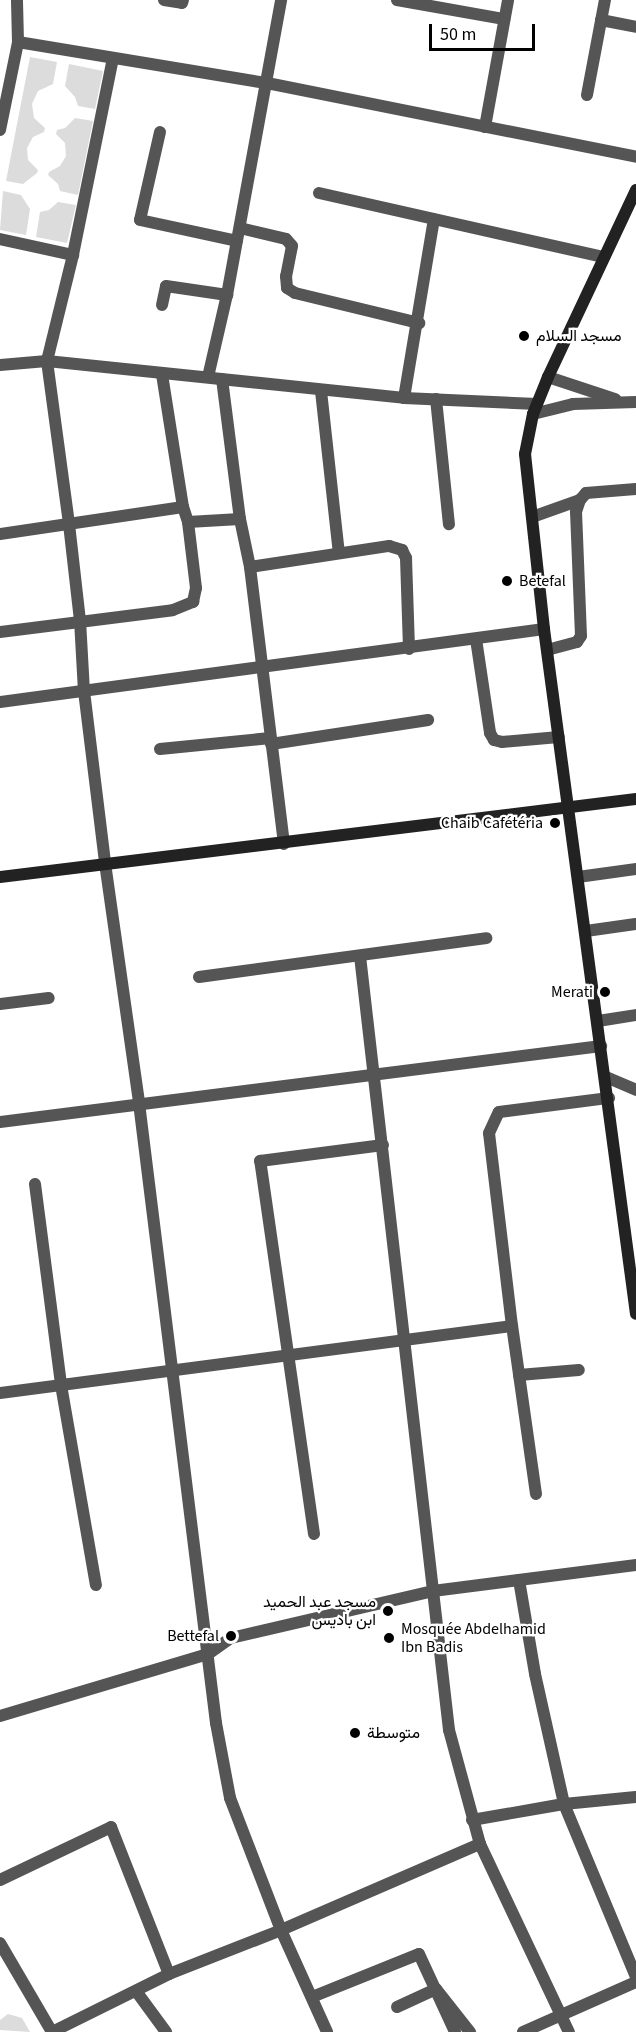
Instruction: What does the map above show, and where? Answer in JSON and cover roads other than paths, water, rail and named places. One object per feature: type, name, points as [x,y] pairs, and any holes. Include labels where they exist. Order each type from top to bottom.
[{"type":"street","points":[[0,130],[18,42],[17,0]]},
{"type":"street","points":[[164,0],[183,3],[183,0]]},
{"type":"street","points":[[208,377],[240,228],[281,0]]},
{"type":"street","points":[[397,0],[504,19]]},
{"type":"street","points":[[485,127],[508,0]]},
{"type":"street","points":[[587,95],[605,0]]},
{"type":"street","points":[[601,20],[636,27]]},
{"type":"street","points":[[18,42],[267,83],[636,157]]},
{"type":"street","points":[[113,58],[73,255],[47,361],[80,620],[84,691],[105,863],[139,1103],[216,1723],[230,1798],[280,1930],[327,2032]]},
{"type":"street","points":[[160,132],[140,220],[237,241]]},
{"type":"street","points":[[320,193],[604,257]]},
{"type":"street","points":[[634,196],[548,377],[535,409],[525,454],[544,629],[609,1098],[636,1314]]},
{"type":"street","points":[[404,398],[419,323],[434,219]]},
{"type":"street","points":[[240,228],[286,239],[292,246],[286,276],[287,288],[296,293],[419,323]]},
{"type":"street","points":[[0,239],[73,255]]},
{"type":"street","points":[[162,305],[166,286],[227,295]]},
{"type":"street","points":[[0,365],[47,361],[321,391],[535,409],[573,404],[636,402]]},
{"type":"street","points":[[0,632],[80,620],[173,610],[193,602],[196,588],[188,522],[183,507],[162,375]]},
{"type":"street","points":[[548,377],[621,401]]},
{"type":"street","points":[[222,379],[240,519],[250,567],[284,844]]},
{"type":"street","points":[[321,391],[339,553]]},
{"type":"street","points":[[436,399],[449,524]]},
{"type":"street","points":[[547,650],[578,642],[581,636],[576,512],[580,500],[586,493],[636,489]]},
{"type":"street","points":[[532,517],[580,500]]},
{"type":"street","points":[[0,534],[183,507]]},
{"type":"street","points":[[188,522],[240,519]]},
{"type":"street","points":[[250,567],[389,546],[402,550],[406,558],[409,649]]},
{"type":"street","points":[[0,702],[409,649],[544,629]]},
{"type":"street","points":[[476,639],[490,734],[494,740],[502,742],[559,737]]},
{"type":"street","points":[[160,749],[270,741],[428,720]]},
{"type":"street","points":[[0,877],[636,800]]},
{"type":"street","points":[[578,877],[636,869]]},
{"type":"street","points":[[586,931],[636,924]]},
{"type":"street","points":[[199,977],[486,938]]},
{"type":"street","points":[[360,956],[376,1076],[403,1340],[449,1730],[480,1844],[569,2032]]},
{"type":"street","points":[[0,1004],[49,998]]},
{"type":"street","points":[[598,1021],[636,1015]]},
{"type":"street","points":[[0,1122],[601,1046]]},
{"type":"street","points":[[606,1077],[635,1089]]},
{"type":"street","points":[[536,1494],[512,1326],[489,1133],[494,1119],[500,1112],[609,1098]]},
{"type":"street","points":[[314,1534],[290,1355],[260,1161],[383,1145]]},
{"type":"street","points":[[35,1184],[61,1385],[96,1585]]},
{"type":"street","points":[[0,1394],[172,1369],[512,1326]]},
{"type":"street","points":[[519,1375],[579,1370]]},
{"type":"street","points":[[0,1716],[208,1654],[231,1638],[433,1590],[636,1565]]},
{"type":"street","points":[[519,1580],[535,1674],[564,1804],[636,1979],[523,2032]]},
{"type":"street","points":[[472,1820],[564,1804],[636,1797]]},
{"type":"street","points":[[0,1880],[111,1827],[169,1974]]},
{"type":"street","points":[[0,1943],[52,2032],[169,1974],[280,1930],[480,1844]]},
{"type":"street","points":[[312,1997],[419,1954],[455,2032]]},
{"type":"street","points":[[397,2007],[436,1989]]},
{"type":"street","points":[[436,1989],[470,2032]]},
{"type":"street","points":[[136,1991],[166,2032]]},
{"type":"place","name":"مسجد السلام","points":[[524,336]]},
{"type":"place","name":"Betefal","points":[[507,581]]},
{"type":"place","name":"Chaib Cafétéria","points":[[555,823]]},
{"type":"place","name":"Merati","points":[[605,992]]},
{"type":"place","name":"مسجد عبد الحميد ابن باديس","points":[[388,1611]]},
{"type":"place","name":"Bettefal","points":[[231,1636]]},
{"type":"place","name":"Mosquée Abdelhamid Ibn Badis","points":[[389,1638]]},
{"type":"place","name":"متوسطة","points":[[355,1733]]}]
